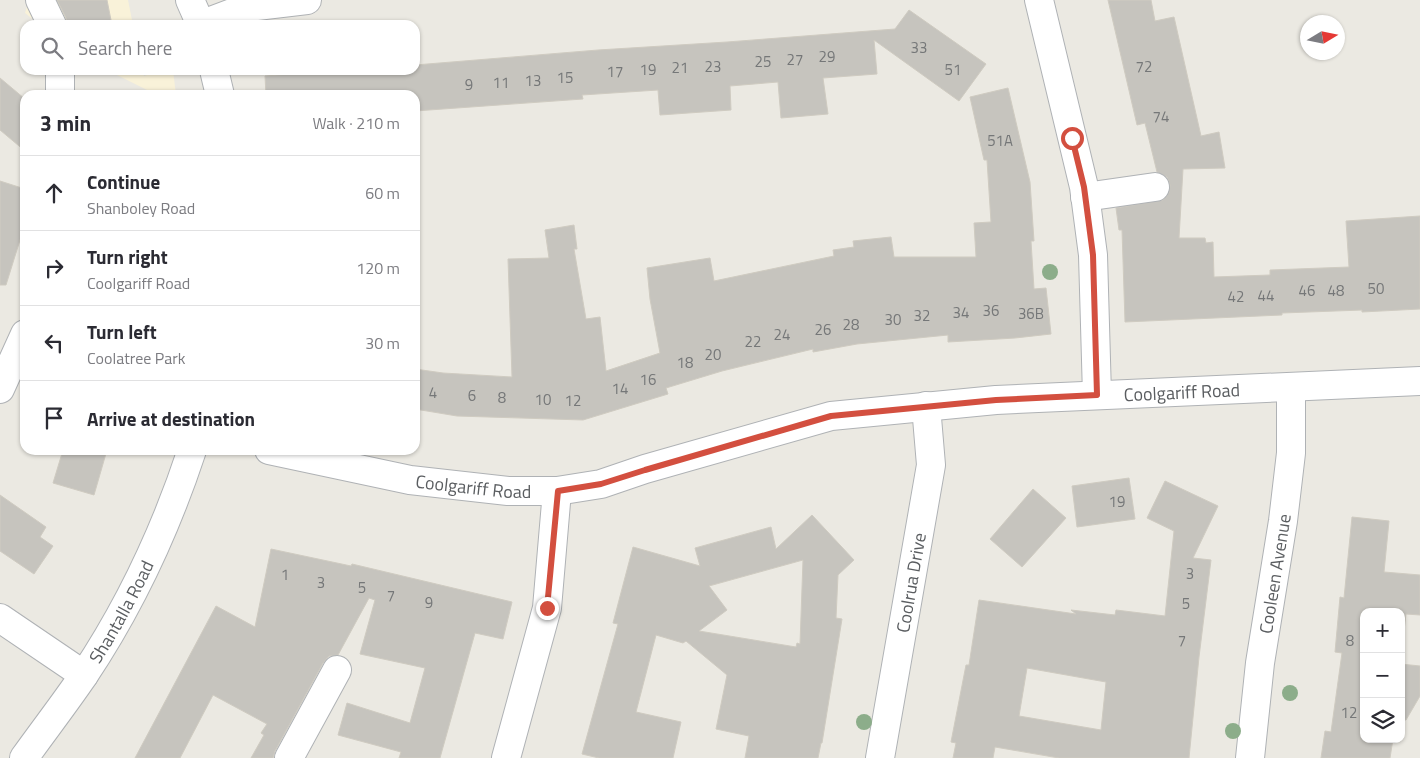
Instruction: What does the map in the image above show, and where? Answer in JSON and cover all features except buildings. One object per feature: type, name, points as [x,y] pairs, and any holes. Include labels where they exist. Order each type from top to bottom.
[{"type":"street","points":[[40,0],[50,20]]},
{"type":"street","points":[[190,0],[198,20]]},
{"type":"street","points":[[213,20],[248,7],[307,0]]},
{"type":"street","points":[[1039,0],[1085,197],[1093,255],[1097,395]]},
{"type":"street","points":[[60,75],[60,90]]},
{"type":"street","points":[[215,75],[219,90]]},
{"type":"street","points":[[1085,197],[1155,187]]},
{"type":"street","points":[[0,389],[20,345]]},
{"type":"street","name":"Coolgariff Road","points":[[292,455],[410,480],[508,491],[558,491],[601,484],[831,416],[996,400],[1420,381]]},
{"type":"street","name":"Cooleen Avenue","points":[[1250,758],[1260,663],[1283,521],[1291,453],[1291,387]]},
{"type":"street","name":"Coolrua Drive","points":[[880,758],[931,465],[926,406]]},
{"type":"street","name":"Shantalla Road","points":[[24,758],[84,675],[111,632],[136,585],[170,509],[190,455]]},
{"type":"street","points":[[506,758],[547,608],[558,491]]},
{"type":"street","points":[[0,618],[84,675]]},
{"type":"street","points":[[288,758],[337,670]]},
{"type":"shaded area","points":[[29,0],[128,0],[132,20],[34,20],[25,13]]},
{"type":"shaded area","points":[[117,75],[174,75],[175,90],[147,90]]},
{"type":"route","points":[[547,608],[558,491],[601,484],[831,416],[996,400],[1097,395],[1093,255],[1084,187],[1072,138]]}]
